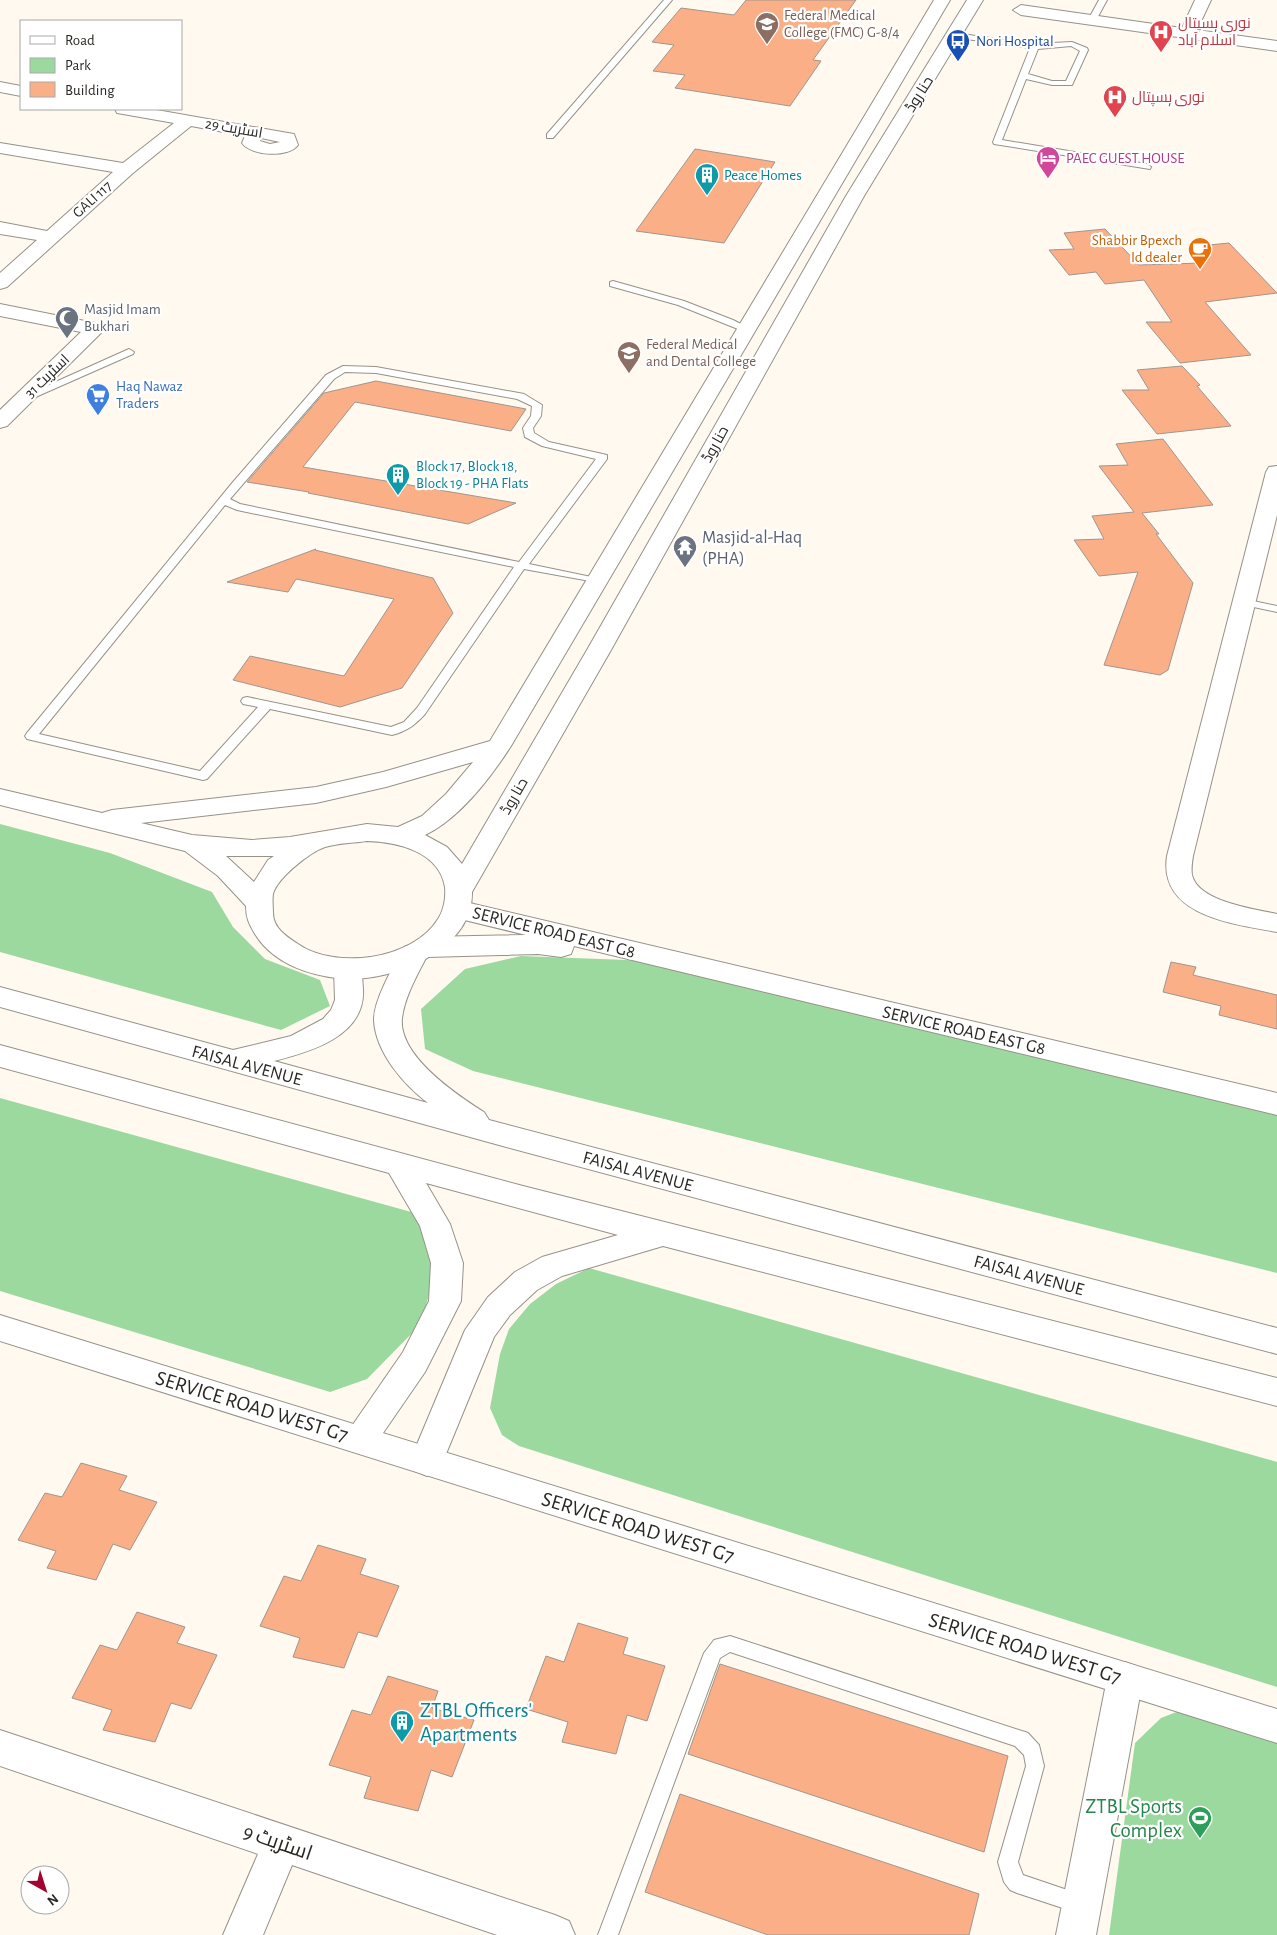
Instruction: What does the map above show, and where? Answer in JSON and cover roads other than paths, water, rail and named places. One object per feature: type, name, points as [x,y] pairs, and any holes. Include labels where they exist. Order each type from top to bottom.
[{"type":"street","name":"حنا روڈ","points":[[402,836],[431,822],[455,800],[499,746],[942,0]]},
{"type":"street","name":"حنا روڈ","points":[[458,900],[856,196],[975,0]]},
{"type":"street","points":[[1188,33],[1203,0]]},
{"type":"street","points":[[1021,10],[1277,46]]},
{"type":"street","points":[[0,87],[20,91]]},
{"type":"street","name":"اسٹریٹ 29","points":[[129,110],[288,138],[289,145],[273,150],[260,148],[251,142],[254,133]]},
{"type":"street","name":"GALI 117","points":[[0,283],[127,169],[188,120]]},
{"type":"street","points":[[0,148],[127,169]]},
{"type":"street","points":[[0,228],[50,237]]},
{"type":"street","name":"اسٹریٹ 31","points":[[0,310],[95,329],[0,422]]},
{"type":"street","points":[[730,356],[761,362]]},
{"type":"street","points":[[1277,472],[1180,856],[1179,878],[1194,897],[1223,911],[1277,923]]},
{"type":"street","points":[[96,820],[316,795],[386,779],[499,746]]},
{"type":"street","points":[[0,797],[192,844],[268,848],[358,832],[402,836],[431,848],[451,867],[458,900],[451,922],[420,950],[394,997],[388,1020],[393,1041],[409,1070],[430,1090],[457,1109],[499,1134]]},
{"type":"street","points":[[315,841],[280,863],[266,881],[258,902],[258,915],[262,927],[281,949],[311,964],[348,969],[383,965],[420,950]]},
{"type":"street","points":[[192,844],[226,870],[258,902]]},
{"type":"street","name":"SERVICE ROAD EAST G8","points":[[458,900],[652,956],[1277,1104]]},
{"type":"street","name":"SERVICE ROAD EAST G8","points":[[420,950],[538,944],[652,956]]},
{"type":"street","points":[[231,1061],[302,1043],[326,1031],[340,1020],[349,1001],[348,969]]},
{"type":"street","name":"FAISAL AVENUE","points":[[0,997],[499,1134],[1277,1341]]},
{"type":"street","points":[[0,1056],[663,1234],[1277,1392]]},
{"type":"street","points":[[360,1439],[414,1362],[445,1301],[447,1263],[435,1224],[399,1164]]},
{"type":"street","points":[[427,1460],[481,1330],[499,1306],[526,1281],[553,1266],[663,1234]]},
{"type":"street","name":"SERVICE ROAD WEST G7","points":[[0,1328],[1277,1726]]},
{"type":"street","points":[[1079,1920],[1125,1679]]},
{"type":"street","name":"اسٹریٹ 9","points":[[0,1748],[556,1935]]},
{"type":"street","points":[[243,1935],[282,1843]]},
{"type":"lane","points":[[550,136],[668,0]]},
{"type":"lane","points":[[1092,20],[1103,0]]},
{"type":"lane","points":[[955,35],[1036,46],[1064,43],[1079,46],[1084,50],[1069,83],[1052,83],[1024,76]]},
{"type":"lane","points":[[1036,46],[997,142],[1147,167]]},
{"type":"lane","points":[[613,284],[666,296],[710,312],[746,329]]},
{"type":"lane","points":[[24,398],[130,352]]},
{"type":"lane","points":[[247,701],[267,705],[392,731],[408,725],[422,712],[521,566],[603,457],[546,444],[529,435],[528,428],[536,416],[537,405],[520,396],[376,370],[343,369],[330,377],[31,736],[203,776],[267,705]]},
{"type":"lane","points":[[226,501],[237,507],[597,581]]},
{"type":"lane","points":[[1244,602],[1277,609]]},
{"type":"lane","points":[[608,1935],[713,1652],[720,1646],[730,1644],[1021,1739],[1032,1751],[1034,1766],[1008,1862],[1011,1874],[1017,1883],[1079,1920]]},
{"type":"place","name":"Federal Medical College (FMC) G-8/4","points":[[767,45]]},
{"type":"place","name":"نوری ہسپتال اسلام آباد","points":[[1161,53]]},
{"type":"place","name":"Nori Hospital","points":[[958,62]]},
{"type":"place","name":"نوری ہسپتال","points":[[1115,118]]},
{"type":"place","name":"PAEC GUEST HOUSE","points":[[1048,179]]},
{"type":"place","name":"Peace Homes","points":[[707,196]]},
{"type":"place","name":"Shabbir Bpexch Id dealer","points":[[1200,270]]},
{"type":"place","name":"Masjid Imam Bukhari","points":[[67,339]]},
{"type":"place","name":"Federal Medical and Dental College","points":[[629,374]]},
{"type":"place","name":"Haq Nawaz Traders","points":[[98,416]]},
{"type":"place","name":"Block 17, Block 18, Block 19 - PHA Flats","points":[[398,496]]},
{"type":"place","name":"Masjid-al-Haq (PHA)","points":[[685,568]]},
{"type":"place","name":"ZTBL Officers' Apartments","points":[[402,1743]]},
{"type":"place","name":"ZTBL Sports Complex","points":[[1200,1839]]}]
